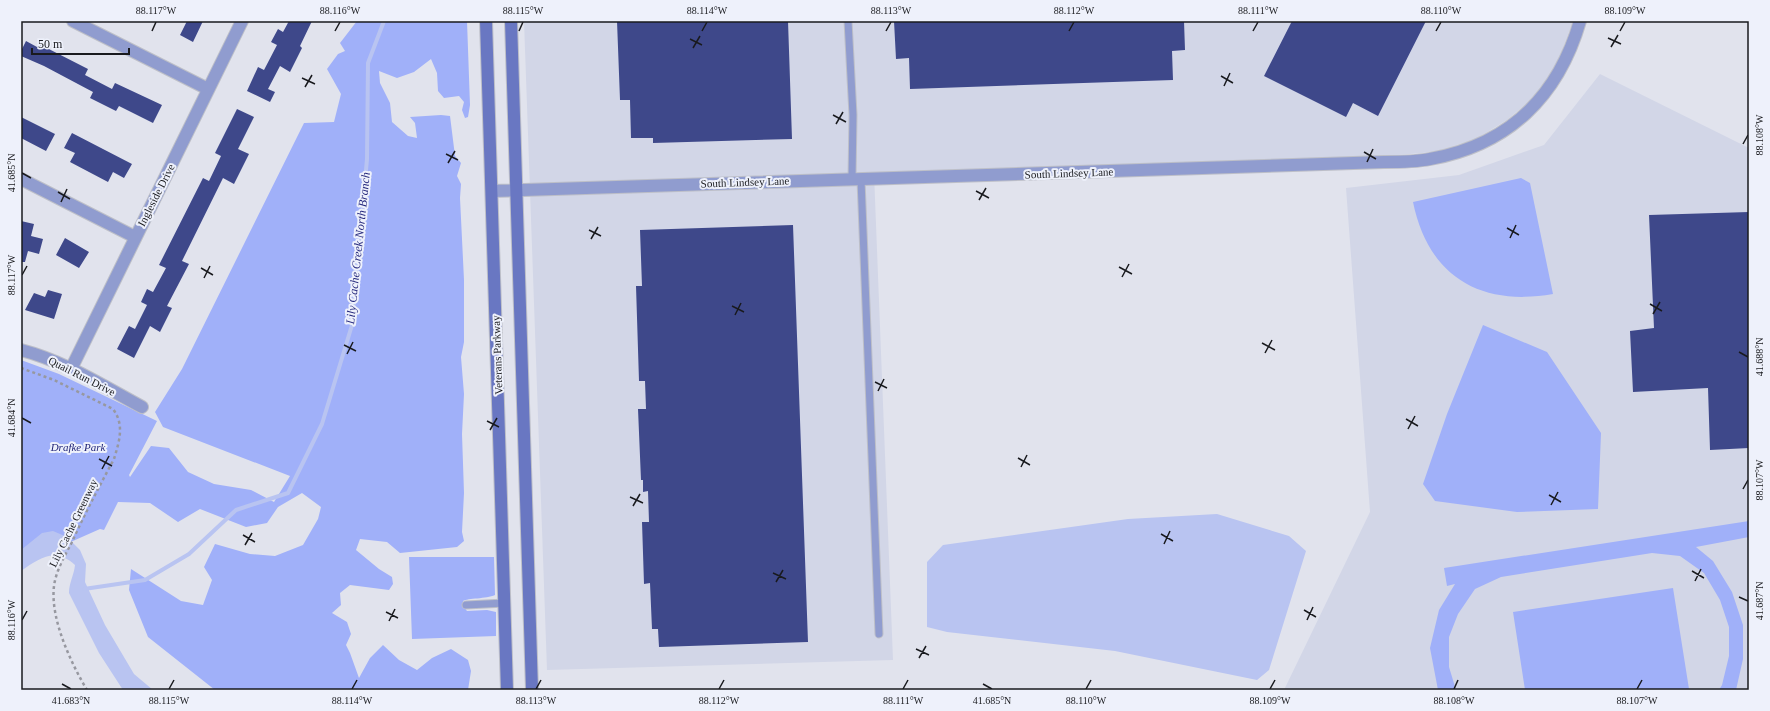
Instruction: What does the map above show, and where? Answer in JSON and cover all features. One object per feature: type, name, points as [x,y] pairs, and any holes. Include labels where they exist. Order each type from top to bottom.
[{"type":"main road","name":"Veterans Parkway","points":[[486,21],[508,690]]},
{"type":"main road","points":[[511,21],[532,690]]},
{"type":"street","points":[[73,21],[208,89]]},
{"type":"street","name":"Ingleside Drive","points":[[71,369],[242,21]]},
{"type":"street","name":"South Lindsey Lane","points":[[492,191],[1368,163],[1429,159],[1457,153],[1478,144],[1517,122],[1550,88],[1560,72],[1571,51],[1580,21]]},
{"type":"street","points":[[21,180],[135,237]]},
{"type":"street","name":"Quail Run Drive","points":[[21,350],[36,354],[71,369],[142,407]]},
{"type":"lane","points":[[848,21],[879,634]]},
{"type":"lane","points":[[466,604],[505,604]]},
{"type":"path","name":"Lily Cache Greenway","points":[[21,368],[54,380],[113,409],[117,415],[121,430],[114,459],[61,565],[54,587],[54,602],[70,661],[87,690]]},
{"type":"shaded area","points":[[524,21],[1573,21],[1556,67],[1533,98],[1507,120],[1476,139],[1434,152],[1386,156],[874,173],[893,660],[547,670]]},
{"type":"shaded area","points":[[1600,74],[1749,148],[1749,690],[1284,690],[1370,512],[1346,188],[1459,175],[1544,145]]},
{"type":"shaded area","points":[[1217,514],[1289,536],[1306,551],[1269,670],[1257,680],[1115,651],[947,632],[927,627],[927,562],[943,545],[1128,519]]},
{"type":"shaded area","points":[[53,531],[67,537],[80,550],[86,564],[85,582],[105,625],[134,674],[153,690],[123,690],[99,653],[69,593],[75,565],[61,557],[48,556],[21,571],[21,550],[42,533]]},
{"type":"green space","name":"Drafke Park","points":[[357,21],[467,21],[470,105],[468,117],[465,118],[462,110],[464,102],[459,96],[444,98],[438,91],[437,73],[431,59],[414,72],[397,78],[379,71],[380,83],[390,103],[392,122],[408,136],[417,138],[415,123],[410,117],[441,115],[450,116],[455,156],[461,163],[457,176],[461,184],[460,198],[464,280],[464,342],[461,357],[464,394],[462,434],[464,493],[462,532],[464,541],[457,547],[400,553],[387,542],[360,539],[356,550],[379,569],[392,577],[393,584],[389,590],[350,585],[340,593],[341,605],[332,613],[347,622],[351,634],[346,645],[359,678],[370,658],[383,645],[399,660],[417,670],[432,658],[451,649],[468,660],[471,671],[468,690],[215,690],[148,637],[129,590],[131,569],[181,601],[203,605],[212,580],[204,567],[215,544],[250,554],[275,556],[303,545],[318,519],[321,507],[302,493],[278,507],[267,523],[246,527],[200,509],[178,522],[150,503],[118,502],[104,530],[100,529],[21,564],[21,360],[59,374],[157,421],[129,475],[130,477],[151,446],[169,448],[188,472],[214,484],[251,490],[274,502],[290,476],[163,427],[155,412],[182,369],[304,123],[334,122],[341,94],[327,69],[338,54],[345,51],[340,43]]},
{"type":"green space","points":[[1521,178],[1530,183],[1553,294],[1527,297],[1502,296],[1481,290],[1461,281],[1445,267],[1431,249],[1420,228],[1413,202]]},
{"type":"green space","points":[[1483,325],[1547,352],[1601,433],[1598,509],[1517,512],[1435,501],[1423,484],[1447,414]]},
{"type":"green space","points":[[1749,521],[1749,537],[1696,547],[1713,561],[1732,592],[1743,625],[1743,659],[1736,690],[1719,690],[1722,685],[1729,656],[1729,627],[1720,600],[1704,573],[1680,556],[1652,553],[1501,577],[1475,589],[1458,614],[1449,637],[1449,667],[1456,690],[1438,690],[1430,648],[1439,610],[1455,584],[1447,586],[1444,568]]},
{"type":"green space","points":[[409,557],[494,557],[495,595],[463,601],[464,607],[467,611],[487,610],[496,612],[496,636],[412,639]]},
{"type":"green space","points":[[1673,588],[1689,689],[1525,690],[1513,612]]},
{"type":"building","points":[[187,21],[203,21],[193,42],[180,35]]},
{"type":"building","points":[[289,21],[312,21],[300,46],[302,48],[290,72],[280,66],[268,89],[275,92],[270,102],[247,91],[258,67],[264,70],[277,45],[271,42],[278,29],[283,32]]},
{"type":"building","points":[[617,21],[788,21],[792,139],[653,143],[653,138],[631,138],[630,100],[620,100]]},
{"type":"building","points":[[894,21],[1184,21],[1185,50],[1172,51],[1173,80],[910,89],[909,58],[896,59]]},
{"type":"building","points":[[1292,21],[1426,21],[1378,116],[1353,103],[1346,117],[1264,76]]},
{"type":"building","points":[[26,41],[37,47],[39,44],[88,69],[85,75],[112,89],[115,83],[162,105],[153,123],[119,106],[116,111],[90,98],[93,92],[44,66],[21,56],[21,51]]},
{"type":"building","points":[[237,109],[254,117],[238,149],[249,154],[234,184],[223,178],[182,261],[189,264],[167,306],[172,308],[160,332],[150,326],[134,358],[117,349],[129,326],[135,329],[147,305],[141,302],[147,289],[153,292],[166,268],[159,265],[203,178],[209,181],[221,156],[215,153]]},
{"type":"building","points":[[21,117],[55,134],[46,151],[21,138]]},
{"type":"building","points":[[72,133],[132,164],[124,178],[113,172],[108,182],[70,162],[75,153],[64,148]]},
{"type":"building","points":[[1749,212],[1749,448],[1710,450],[1708,388],[1633,392],[1630,331],[1654,328],[1649,215]]},
{"type":"building","points":[[21,221],[34,224],[31,236],[43,239],[39,254],[28,251],[25,262],[21,262]]},
{"type":"building","points":[[793,225],[808,642],[659,647],[658,629],[652,629],[650,583],[644,584],[642,522],[649,522],[648,491],[643,492],[643,480],[641,480],[638,409],[646,409],[645,381],[639,381],[636,286],[642,286],[640,230]]},
{"type":"building","points":[[65,238],[89,252],[79,268],[56,255]]},
{"type":"building","points":[[48,290],[62,294],[54,319],[25,310],[34,293],[45,297]]},
{"type":"waterway","name":"Lily Cache Creek North Branch","points":[[84,589],[145,580],[189,554],[236,510],[288,493],[322,424],[352,325],[367,159],[368,63],[384,21]]}]
